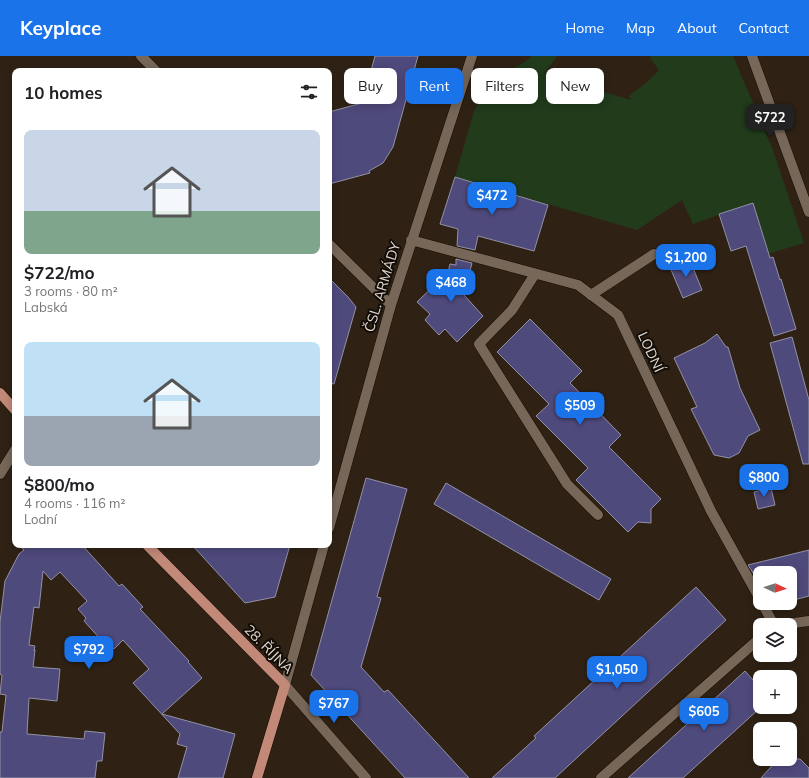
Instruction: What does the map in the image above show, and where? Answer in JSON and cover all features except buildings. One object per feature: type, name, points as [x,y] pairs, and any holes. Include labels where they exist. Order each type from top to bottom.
[{"type":"main road","points":[[0,393],[12,407]]},
{"type":"main road","name":"28. ŘÍJNA","points":[[150,548],[285,685]]},
{"type":"main road","points":[[257,778],[285,685]]},
{"type":"street","points":[[141,56],[153,68]]},
{"type":"street","name":"ČSL. ARMÁDY","points":[[332,517],[391,305],[472,56]]},
{"type":"street","points":[[752,56],[809,212]]},
{"type":"street","name":"LODNÍ","points":[[411,240],[578,285],[618,315],[711,511],[753,586]]},
{"type":"street","points":[[332,247],[391,305]]},
{"type":"street","points":[[591,295],[654,254]]},
{"type":"street","points":[[535,274],[512,310],[479,344],[567,484],[598,515]]},
{"type":"street","points":[[0,474],[12,455]]},
{"type":"street","points":[[285,685],[323,548]]},
{"type":"street","points":[[797,623],[809,621]]},
{"type":"street","points":[[601,778],[753,644]]},
{"type":"street","name":"28. ŘÍJNA","points":[[285,685],[366,778]]},
{"type":"green space","points":[[532,56],[557,56],[548,68],[546,68],[544,74],[546,75],[546,104],[604,104],[604,92],[631,100],[629,96],[646,83],[659,70],[650,58],[651,56],[733,56],[773,150],[804,243],[768,254],[752,203],[693,224],[682,200],[637,230],[455,177],[474,111],[478,104],[538,104],[538,68],[513,68],[525,62]]}]
